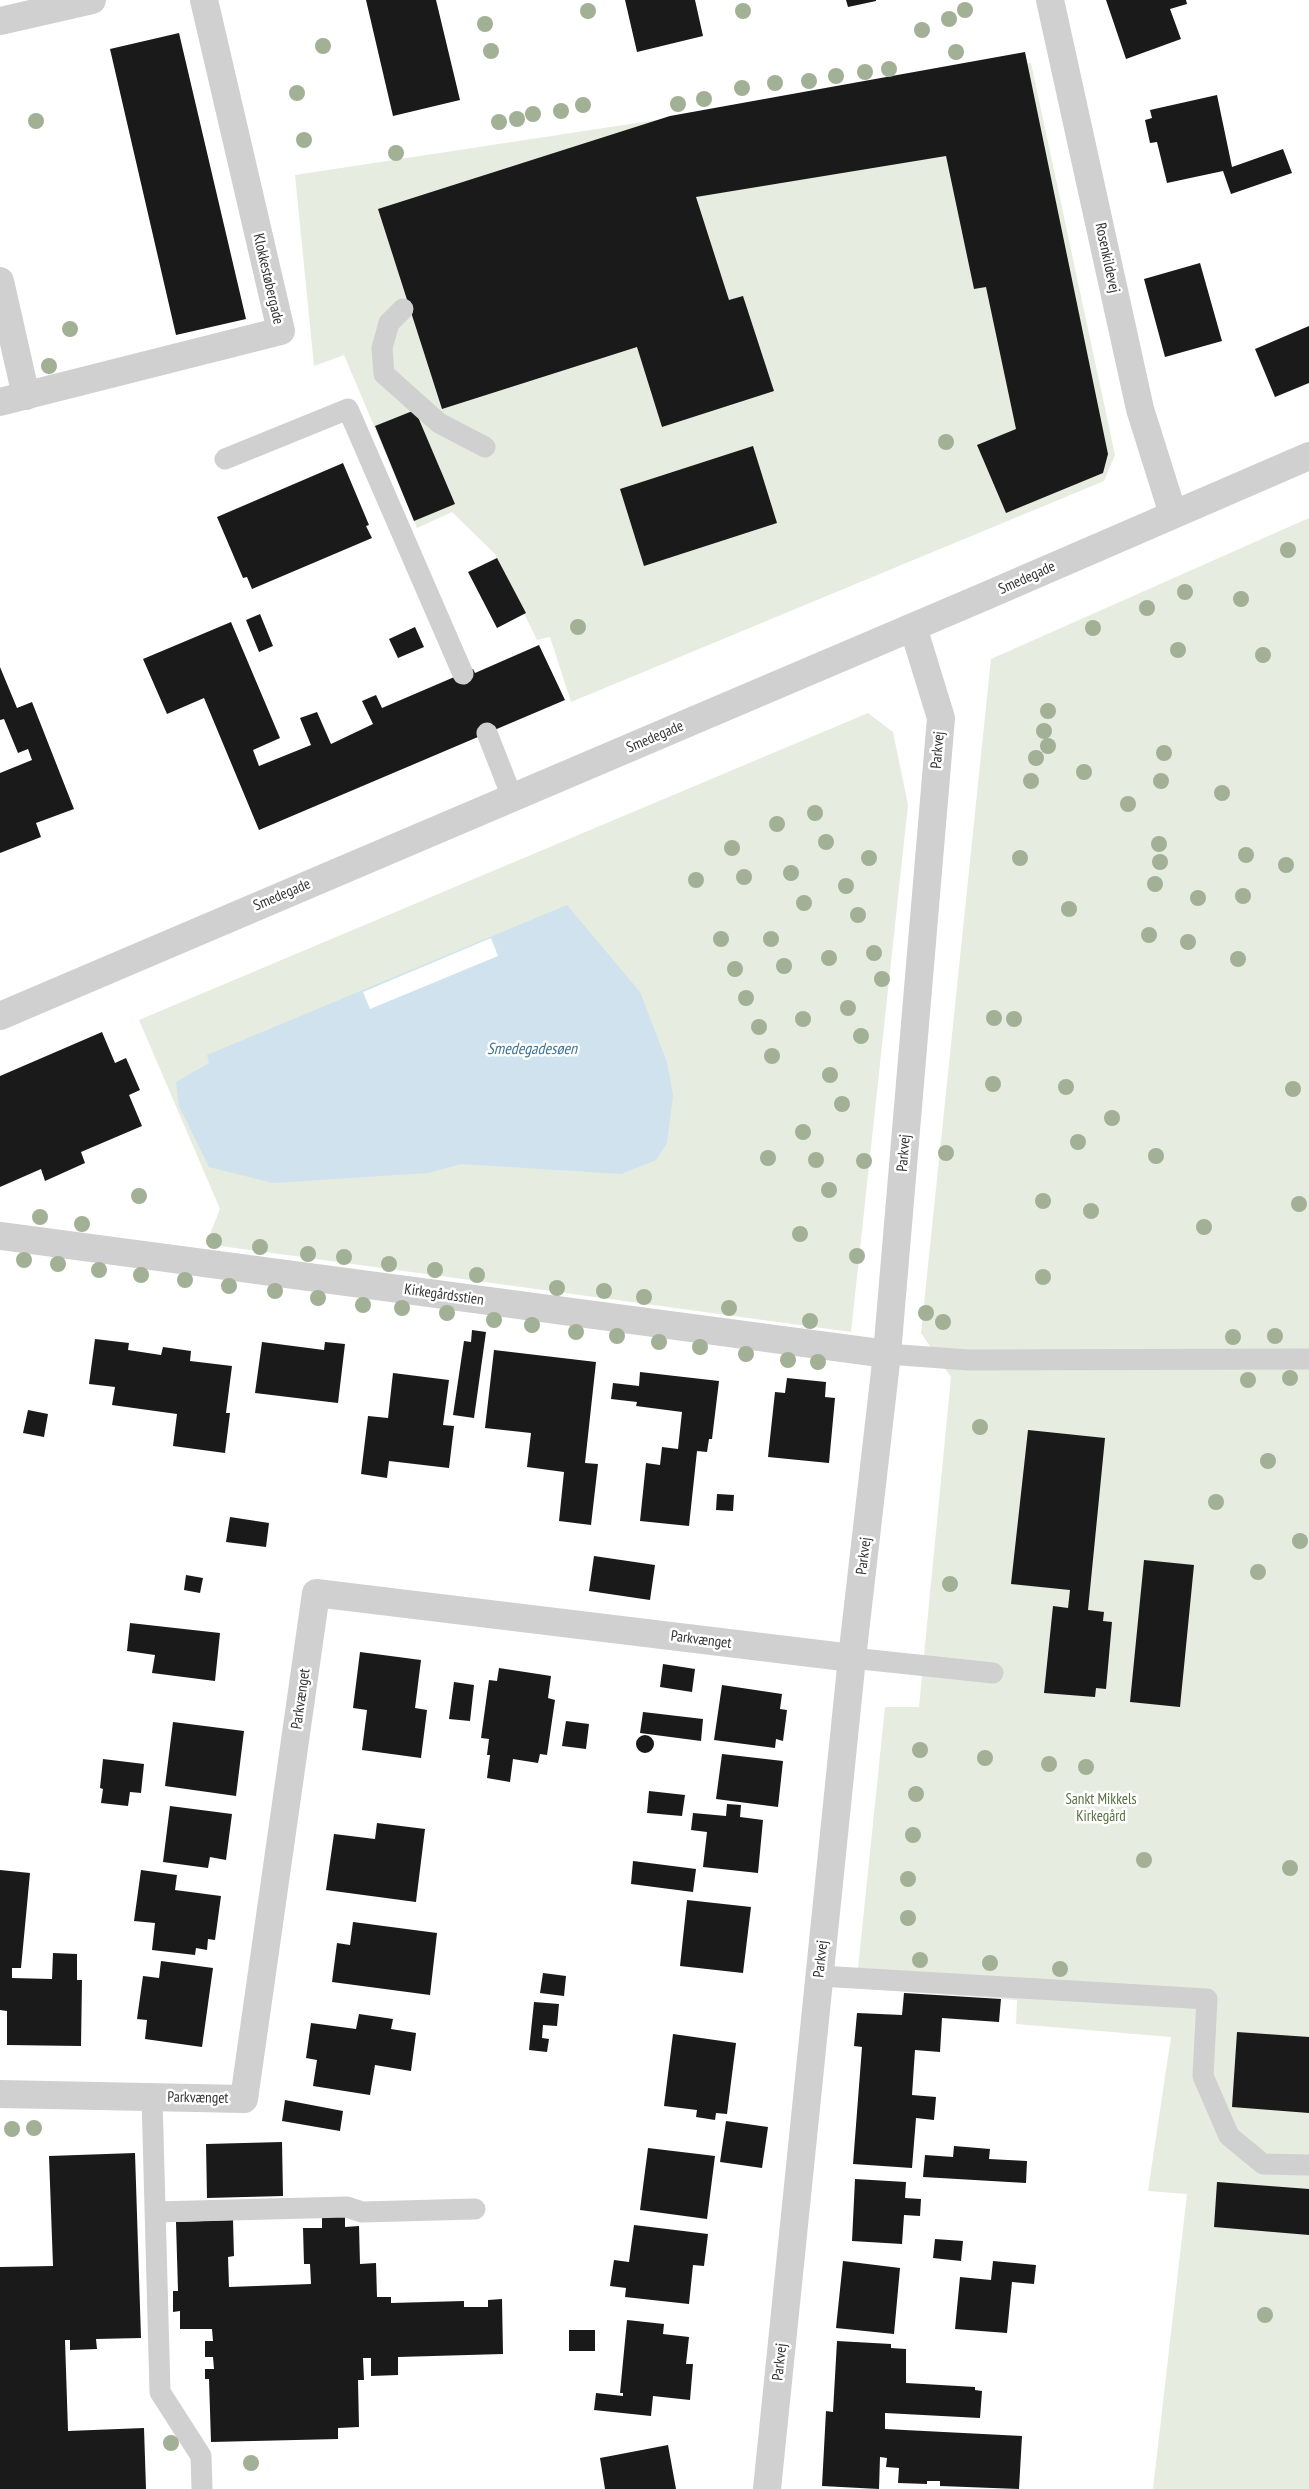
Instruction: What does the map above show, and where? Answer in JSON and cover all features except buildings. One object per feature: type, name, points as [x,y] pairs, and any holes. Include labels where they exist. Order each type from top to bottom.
[{"type":"street","points":[[0,21],[92,0]]},
{"type":"street","name":"Klokkestøbergade","points":[[0,402],[280,331],[204,0]]},
{"type":"street","name":"Rosenkildevej","points":[[1050,0],[1140,409],[1173,514]]},
{"type":"street","points":[[0,281],[26,396]]},
{"type":"street","name":"Smedegade","points":[[1,1014],[913,627],[1309,456]]},
{"type":"street","name":"Parkvej","points":[[767,2489],[852,1658],[887,1354],[941,718],[913,627]]},
{"type":"street","name":"Kirkegårdsstien","points":[[0,1236],[887,1354]]},
{"type":"street","name":"Parkvænget","points":[[0,2094],[244,2099],[316,1593],[852,1658]]},
{"type":"lane","points":[[402,309],[389,323],[382,348],[384,374],[438,423],[485,447]]},
{"type":"lane","points":[[225,459],[348,408],[463,674]]},
{"type":"lane","points":[[486,733],[512,797]]},
{"type":"lane","points":[[887,1354],[969,1360],[1309,1359]]},
{"type":"lane","points":[[852,1658],[993,1674]]},
{"type":"lane","points":[[820,1976],[1207,2000],[1203,2076],[1229,2136],[1263,2164],[1309,2165]]},
{"type":"lane","points":[[152,2097],[160,2392],[200,2456],[202,2489]]},
{"type":"lane","points":[[154,2212],[347,2207],[362,2212],[475,2210]]},
{"type":"green space","points":[[1031,63],[1115,455],[1104,481],[571,702],[550,637],[537,640],[495,554],[452,512],[417,528],[344,355],[314,366],[295,175]]},
{"type":"green space","name":"Sankt Mikkels Kirkegård","points":[[1309,518],[1309,2489],[1153,2489],[1187,2194],[1148,2191],[1171,2037],[1016,2024],[1017,2000],[856,1988],[885,1707],[919,1707],[951,1377],[921,1333],[991,659]]},
{"type":"green space","points":[[868,713],[893,732],[908,805],[851,1332],[206,1244],[220,1209],[139,1020]]},
{"type":"water","name":"Smedegadesøen","points":[[567,905],[640,992],[667,1062],[673,1095],[667,1143],[656,1160],[621,1174],[461,1164],[428,1173],[273,1183],[209,1167],[179,1106],[176,1082],[209,1063],[207,1055]]},
{"type":"pier","points":[[491,938],[498,956],[370,1009],[363,992]]}]
